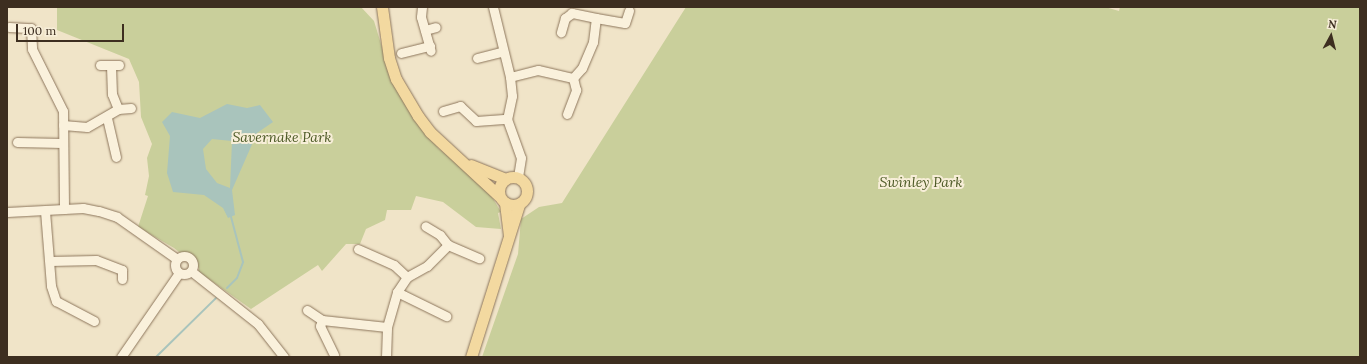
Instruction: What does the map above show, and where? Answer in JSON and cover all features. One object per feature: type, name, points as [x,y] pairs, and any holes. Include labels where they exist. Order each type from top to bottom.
[{"type":"main road","points":[[382,7],[389,58],[396,79],[430,132],[502,200],[519,205]]},
{"type":"main road","points":[[460,160],[505,179],[518,177],[527,189],[526,198],[519,205],[510,243],[471,357]]},
{"type":"main road","points":[[505,179],[499,186],[510,243]]},
{"type":"street","points":[[401,52],[431,49],[425,30],[422,7]]},
{"type":"street","points":[[493,7],[501,52],[510,77],[512,96],[507,119],[521,158],[518,177]]},
{"type":"street","points":[[561,32],[565,18],[572,13],[626,23],[629,11]]},
{"type":"street","points":[[573,78],[582,68],[593,42],[596,18]]},
{"type":"street","points":[[9,27],[31,28],[32,49],[55,89],[63,125],[62,143],[64,208]]},
{"type":"street","points":[[425,30],[436,27]]},
{"type":"street","points":[[477,58],[501,52]]},
{"type":"street","points":[[100,65],[115,66],[112,94],[118,109]]},
{"type":"street","points":[[510,77],[538,70],[573,78]]},
{"type":"street","points":[[567,114],[576,90],[573,78]]},
{"type":"street","points":[[443,111],[460,106],[476,121],[507,119]]},
{"type":"street","points":[[63,125],[88,127],[107,118],[118,109],[131,108]]},
{"type":"street","points":[[107,118],[116,157]]},
{"type":"street","points":[[17,142],[62,143]]},
{"type":"street","points":[[7,212],[83,208],[116,217],[177,259],[190,257],[191,271],[258,324],[284,357]]},
{"type":"street","points":[[46,211],[50,261],[56,300],[94,321]]},
{"type":"street","points":[[425,226],[448,244],[479,258]]},
{"type":"street","points":[[386,357],[387,327],[397,292],[407,277],[427,266],[448,244]]},
{"type":"street","points":[[358,249],[394,265],[407,277]]},
{"type":"street","points":[[177,259],[175,266],[179,273]]},
{"type":"street","points":[[50,261],[96,260],[124,271]]},
{"type":"street","points":[[121,357],[179,273],[191,271]]},
{"type":"street","points":[[397,292],[446,316]]},
{"type":"street","points":[[306,310],[322,320],[387,327]]},
{"type":"street","points":[[322,320],[320,326],[334,354]]},
{"type":"green space","name":"Savernake Park","points":[[57,7],[361,7],[374,21],[393,83],[438,148],[479,180],[492,197],[501,212],[498,213],[501,229],[476,227],[443,202],[416,196],[411,210],[387,210],[385,220],[366,229],[360,244],[346,244],[322,271],[318,265],[251,309],[199,272],[199,268],[174,248],[138,227],[148,196],[145,195],[149,176],[147,158],[152,144],[141,117],[139,82],[129,59],[57,30]]},
{"type":"green space","name":"Swinley Park","points":[[686,7],[1105,7],[1119,11],[1120,7],[1360,7],[1360,357],[482,357],[518,254],[521,219],[539,207],[562,203]]},
{"type":"water","points":[[227,104],[247,108],[260,105],[273,122],[257,133],[232,190],[235,215],[228,218],[223,208],[204,195],[173,192],[167,173],[170,136],[162,122],[172,112],[200,118]],"holes":[[[212,139],[232,141],[230,188],[217,183],[206,169],[203,149]]]},
{"type":"waterway","points":[[227,288],[237,278],[243,262],[231,217]]},
{"type":"waterway","points":[[156,357],[216,298]]}]
